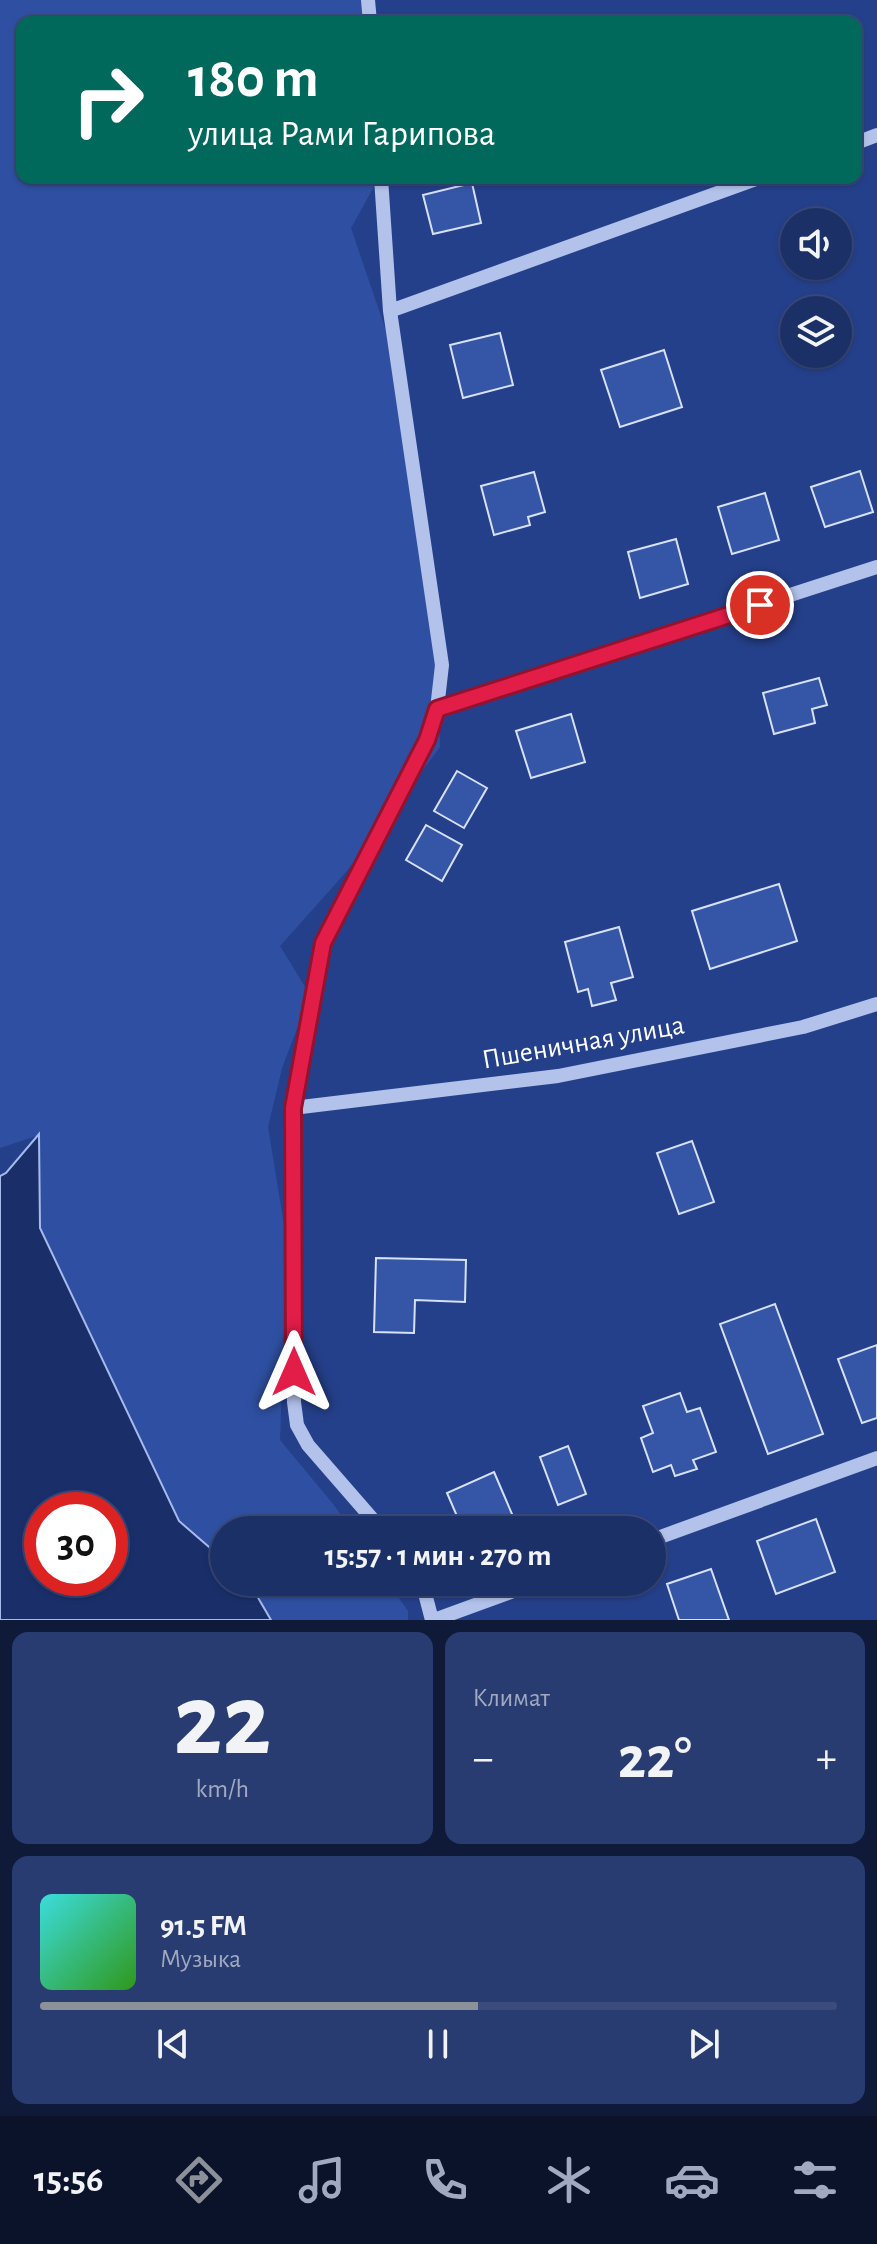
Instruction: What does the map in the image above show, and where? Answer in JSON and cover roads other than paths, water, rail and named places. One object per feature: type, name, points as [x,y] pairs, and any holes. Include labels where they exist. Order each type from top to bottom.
[{"type":"street","points":[[370,1516],[308,1445],[297,1425],[294,1402],[293,1108],[323,943],[427,740],[437,709],[442,665],[390,311],[381,184]]},
{"type":"street","points":[[390,311],[742,184]]},
{"type":"street","points":[[437,709],[877,567]]},
{"type":"street","name":"Пшеничная улица","points":[[293,1108],[558,1076],[803,1027],[877,1004]]},
{"type":"street","points":[[666,1535],[877,1458]]},
{"type":"street","points":[[426,1596],[433,1620],[499,1596]]}]
